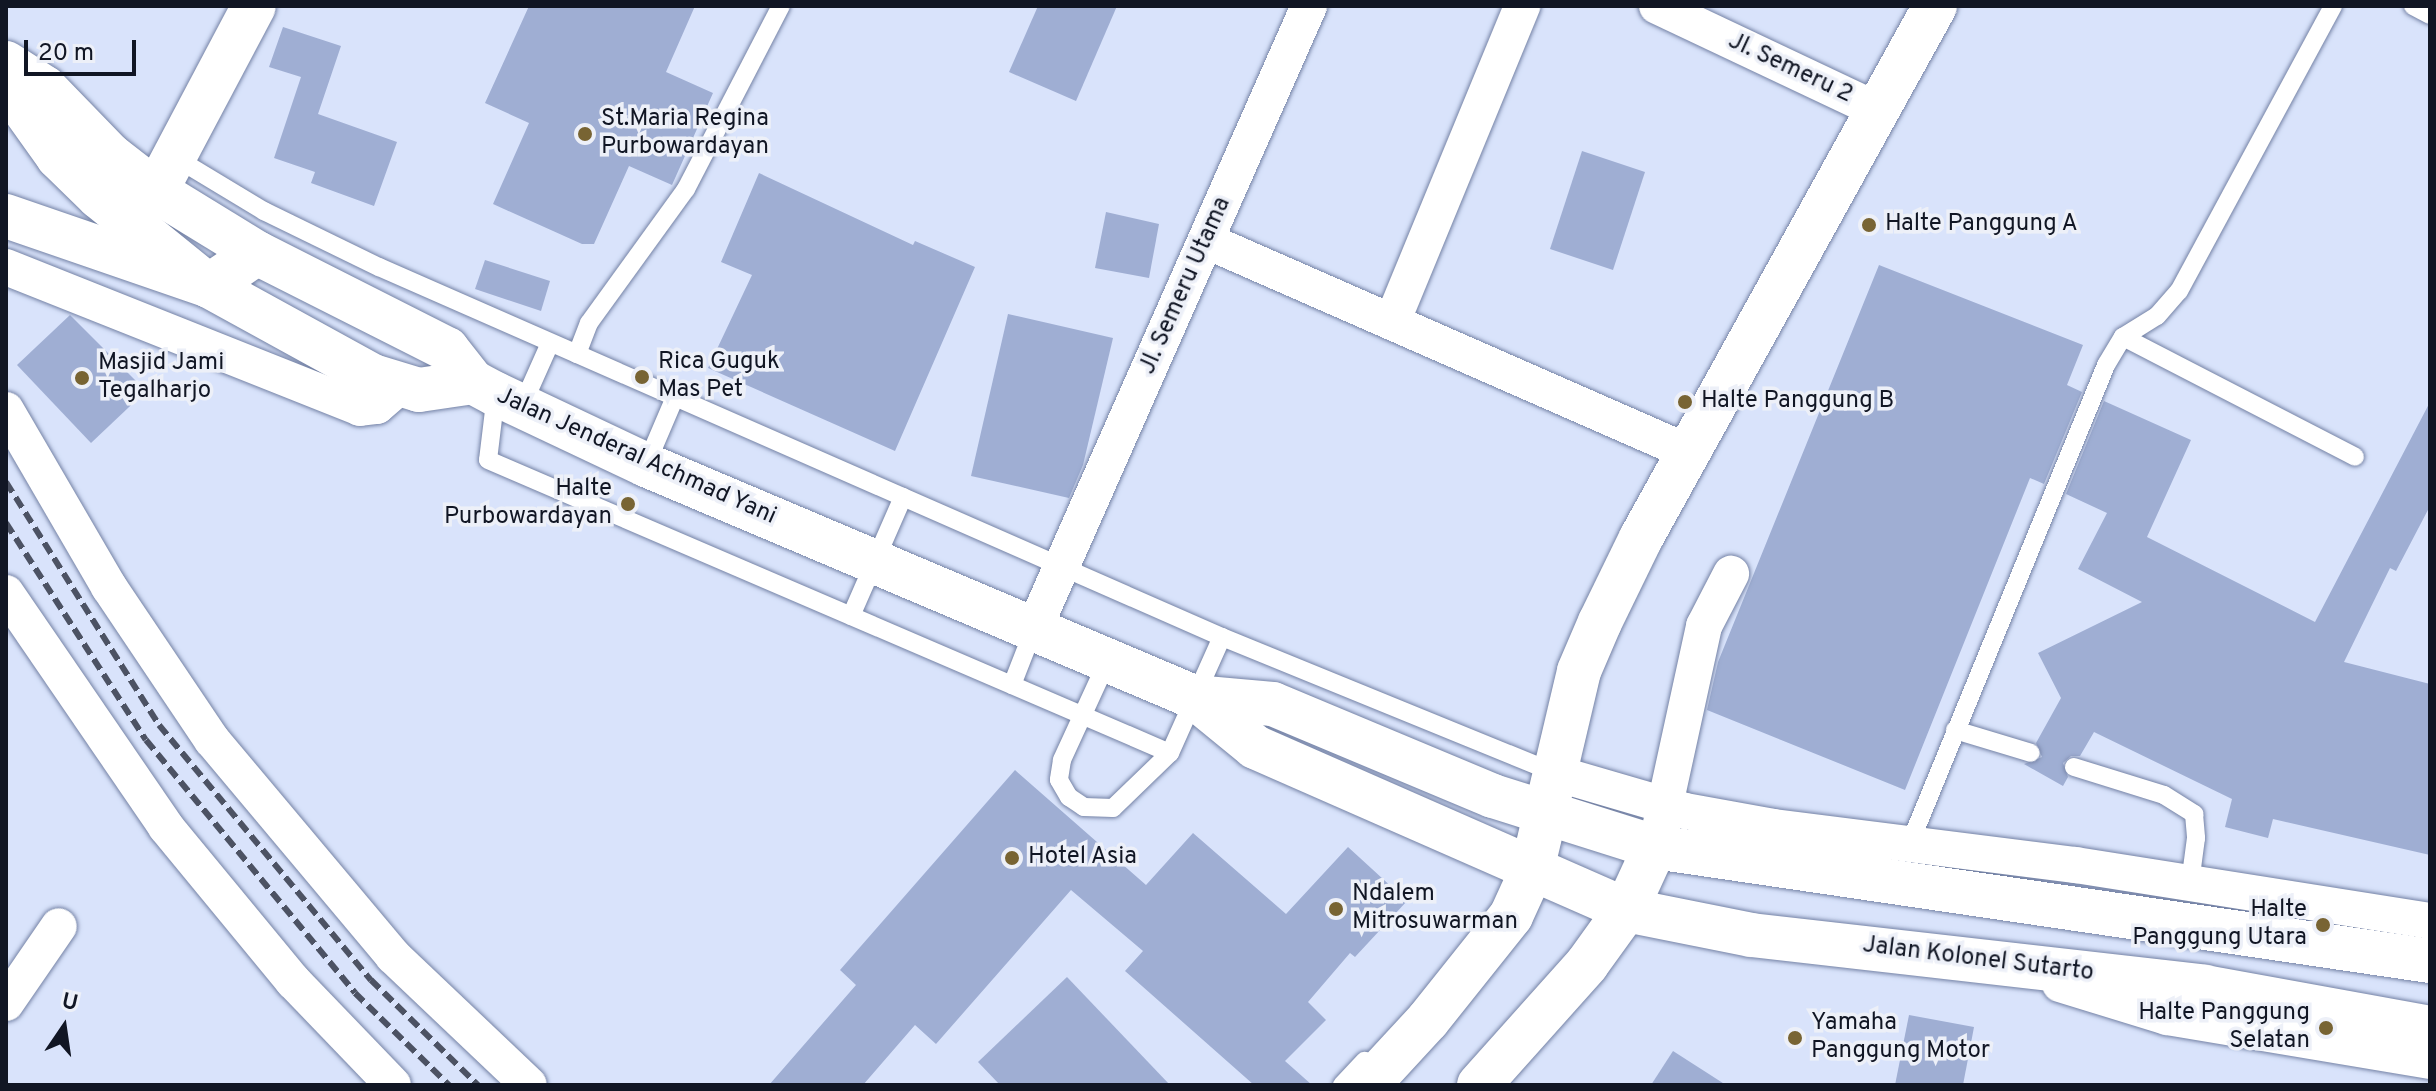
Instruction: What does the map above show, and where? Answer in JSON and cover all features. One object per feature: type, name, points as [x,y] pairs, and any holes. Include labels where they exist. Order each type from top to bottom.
[{"type":"main road","points":[[166,175],[254,6]]},
{"type":"main road","points":[[1368,1085],[1511,916],[1532,870],[1579,671],[1688,452],[1935,6]]},
{"type":"main road","name":"Jalan Jenderal Achmad Yani","points":[[6,63],[45,88],[110,155],[166,175],[257,253],[447,349],[497,394],[646,465],[1194,697],[1273,704],[1551,794]]},
{"type":"main road","points":[[6,84],[19,108],[88,187],[209,286]]},
{"type":"main road","points":[[6,216],[209,286],[373,376],[419,390],[497,394]]},
{"type":"main road","points":[[209,286],[257,253]]},
{"type":"main road","name":"Jalan Jenderal Achmad Yani","points":[[1194,697],[1255,747],[1532,870]]},
{"type":"main road","points":[[1551,794],[1655,847],[1903,862],[2430,961]]},
{"type":"main road","points":[[1479,1085],[1559,999],[1626,910],[1655,847]]},
{"type":"main road","points":[[1885,949],[1903,862]]},
{"type":"main road","name":"Jalan Kolonel Sutarto","points":[[1532,870],[1626,910],[1751,935],[2205,987],[2430,1028]]},
{"type":"street","name":"Jl. Semeru Utama","points":[[1033,631],[1309,6]]},
{"type":"street","points":[[1392,322],[1522,6]]},
{"type":"street","name":"Jl. Semeru 2","points":[[1657,6],[1879,111]]},
{"type":"street","points":[[1207,241],[1688,452]]},
{"type":"street","points":[[6,267],[360,408],[377,406],[402,384]]},
{"type":"street","points":[[6,410],[109,587],[212,740],[393,956],[529,1085]]},
{"type":"street","points":[[1655,847],[1704,626],[1731,574]]},
{"type":"street","points":[[6,593],[166,827],[293,981],[393,1085]]},
{"type":"street","points":[[1551,794],[1666,805],[1774,827],[1903,862],[2190,883],[2430,921]]},
{"type":"street","points":[[6,1003],[59,926]]},
{"type":"street","points":[[1992,962],[2167,1017],[2430,1061]]},
{"type":"lane","points":[[577,354],[589,323],[686,189],[781,6]]},
{"type":"lane","points":[[1903,862],[2091,398],[2123,337],[2157,316],[2179,291],[2333,6]]},
{"type":"lane","points":[[2413,6],[2430,15]]},
{"type":"lane","points":[[166,175],[264,211],[550,343],[1222,637],[1551,794]]},
{"type":"lane","points":[[2123,337],[2355,457]]},
{"type":"lane","points":[[550,343],[497,394],[488,460],[1170,753]]},
{"type":"lane","points":[[646,465],[675,397]]},
{"type":"lane","points":[[851,616],[903,497]]},
{"type":"lane","points":[[1012,685],[1033,631]]},
{"type":"lane","points":[[1107,662],[1062,760],[1059,780],[1069,797],[1084,807],[1113,808],[1170,753],[1222,637]]},
{"type":"lane","points":[[1955,730],[2031,753]]},
{"type":"lane","points":[[2074,767],[2164,795],[2194,814],[2190,883]]},
{"type":"lane","points":[[1342,1085],[1415,1006],[1461,978]]},
{"type":"building","points":[[529,6],[695,6],[666,72],[713,93],[672,185],[629,166],[594,244],[582,244],[493,204],[529,123],[485,103]]},
{"type":"building","points":[[1038,6],[1117,6],[1076,101],[1009,72]]},
{"type":"building","points":[[283,27],[341,46],[318,114],[397,142],[374,206],[311,183],[315,172],[274,158],[301,77],[269,67]]},
{"type":"building","points":[[1582,151],[1645,172],[1613,270],[1550,249]]},
{"type":"building","points":[[759,173],[913,245],[915,241],[975,267],[895,451],[708,368],[752,275],[721,262]]},
{"type":"building","points":[[1106,212],[1159,224],[1149,278],[1095,268]]},
{"type":"building","points":[[485,260],[550,281],[541,311],[475,289]]},
{"type":"building","points":[[1879,265],[2083,345],[2067,385],[2082,392],[2044,484],[2030,478],[1905,790],[1707,710],[1718,662]]},
{"type":"building","points":[[1008,314],[1113,338],[1083,465],[1069,498],[971,476]]},
{"type":"building","name":"Masjid Jami Tegalharjo","points":[[70,315],[146,391],[91,443],[17,365]]},
{"type":"building","points":[[2104,401],[2191,440],[2147,537],[2315,622],[2430,402],[2430,506],[2396,571],[2390,568],[2344,662],[2430,684],[2430,855],[2273,819],[2268,838],[2225,827],[2232,799],[2094,732],[2080,756],[2071,756],[2063,763],[2068,777],[2063,786],[2024,764],[2042,757],[2036,743],[2061,698],[2038,653],[2142,602],[2078,569],[2107,513],[2066,494]]},
{"type":"building","points":[[1015,770],[1146,885],[1193,833],[1286,914],[1348,847],[1407,901],[1355,957],[1350,953],[1308,1002],[1326,1020],[1285,1061],[1312,1085],[1254,1085],[1125,971],[1143,951],[1071,890],[936,1044],[915,1025],[863,1085],[769,1085],[856,985],[840,970]]},
{"type":"building","points":[[1067,977],[1170,1085],[1000,1085],[978,1062]]},
{"type":"building","points":[[1909,1015],[1974,1027],[1963,1085],[1895,1085]]},
{"type":"building","points":[[1673,1051],[1726,1085],[1651,1085]]},
{"type":"railway","points":[[6,482],[159,725],[371,980],[478,1085]]},
{"type":"railway","points":[[6,523],[146,740],[355,993],[449,1085]]},
{"type":"place","name":"St.Maria Regina Purbowardayan","points":[[585,134]]},
{"type":"place","name":"Halte Panggung A","points":[[1869,225]]},
{"type":"place","name":"Rica Guguk Mas Pet","points":[[642,377]]},
{"type":"place","name":"Masjid Jami Tegalharjo","points":[[82,378]]},
{"type":"place","name":"Halte Panggung B","points":[[1685,402]]},
{"type":"place","name":"Halte Purbowardayan","points":[[628,504]]},
{"type":"place","name":"Hotel Asia","points":[[1012,858]]},
{"type":"place","name":"Ndalem Mitrosuwarman","points":[[1336,909]]},
{"type":"place","name":"Halte Panggung Utara","points":[[2323,925]]},
{"type":"place","name":"Halte Panggung Selatan","points":[[2326,1028]]},
{"type":"place","name":"Yamaha Panggung Motor","points":[[1795,1038]]}]
